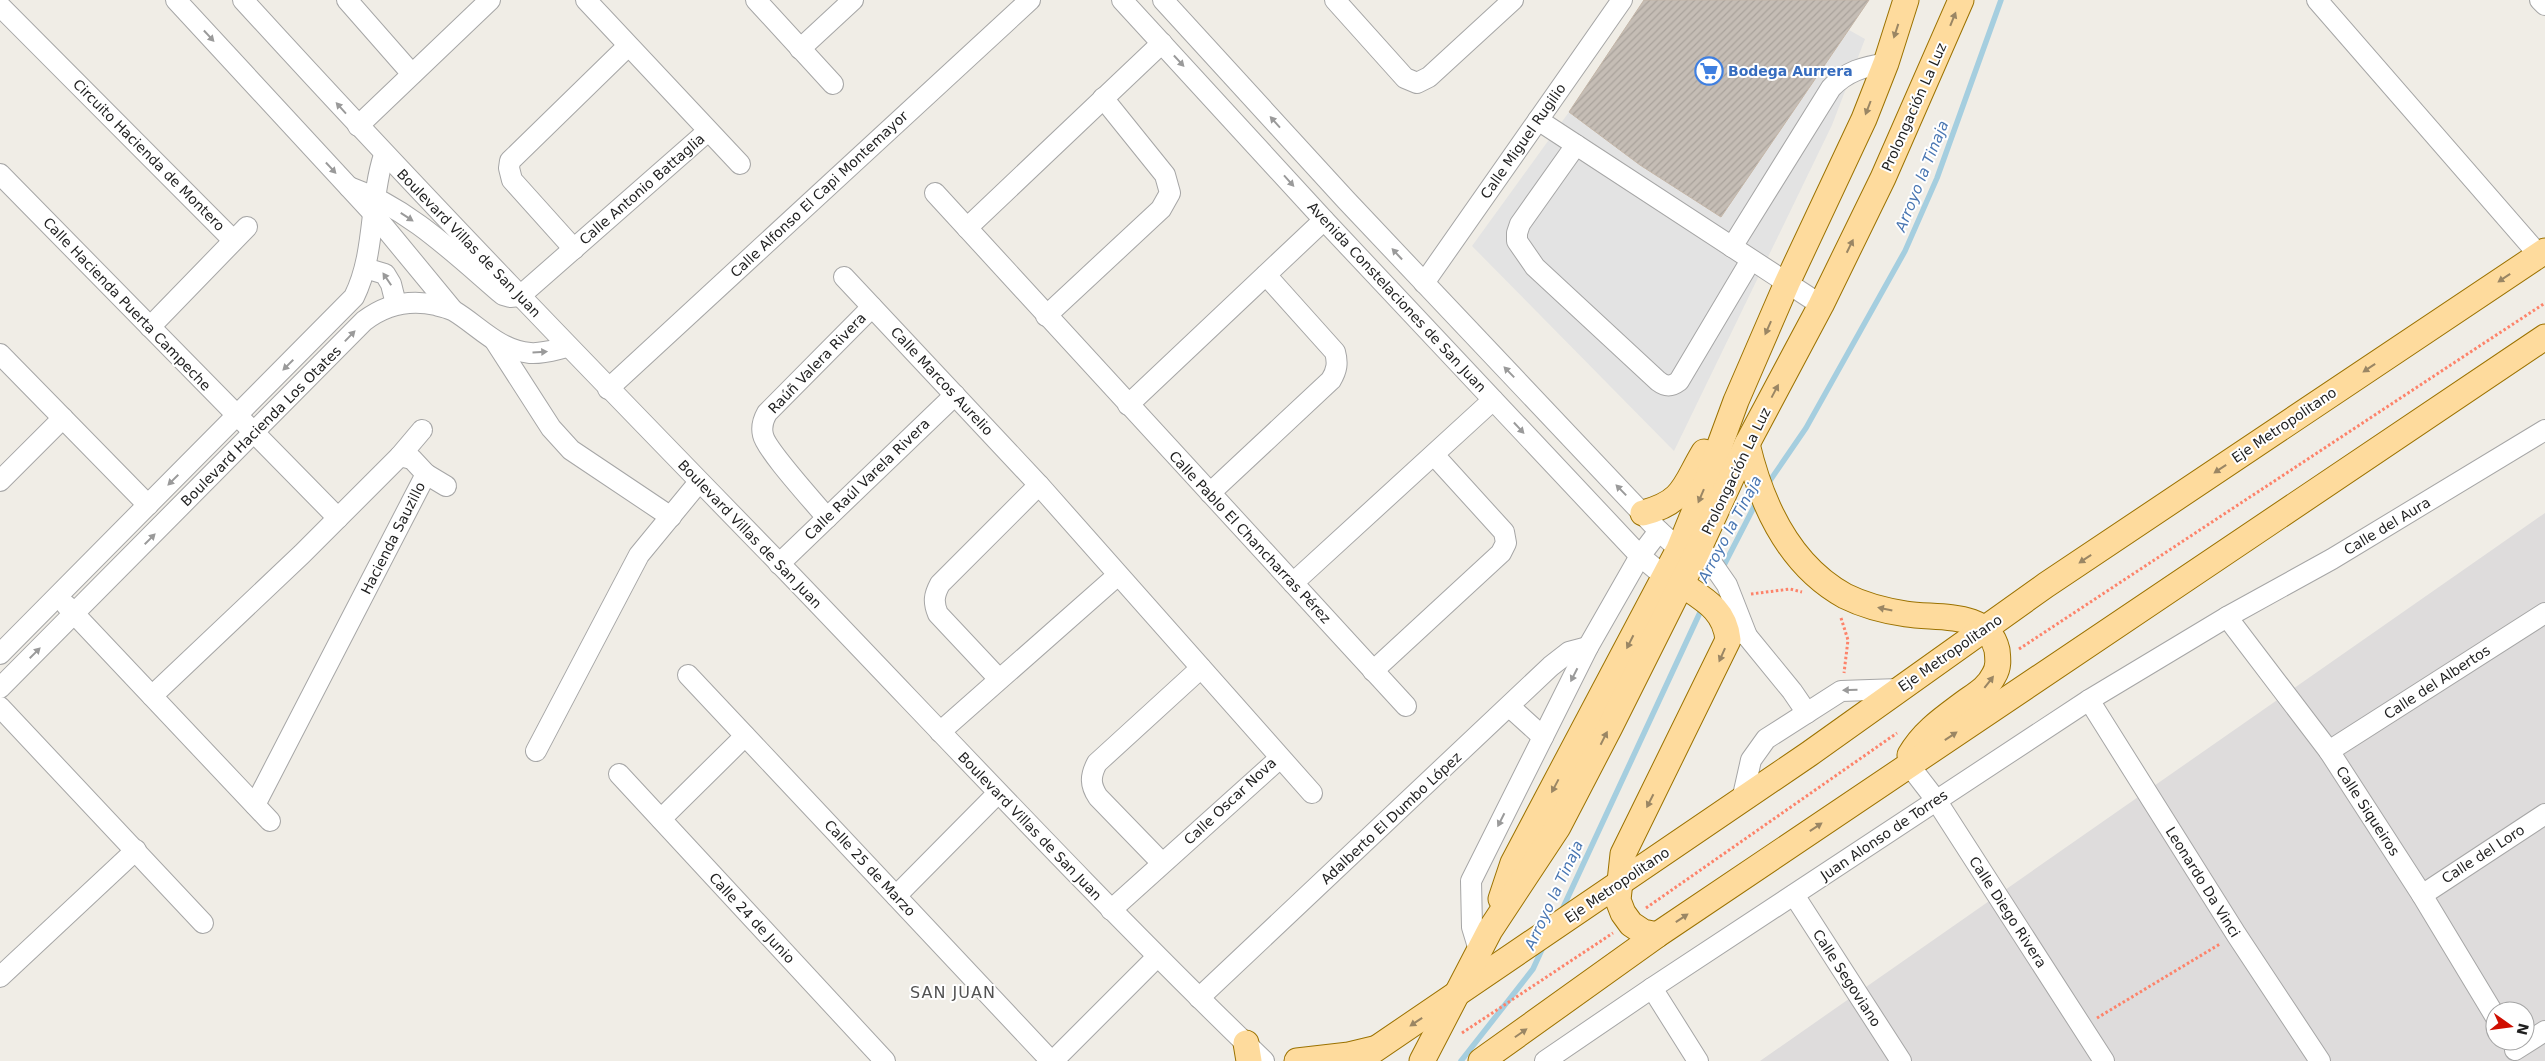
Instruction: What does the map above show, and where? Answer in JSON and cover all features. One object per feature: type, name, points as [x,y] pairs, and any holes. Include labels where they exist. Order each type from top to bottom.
[{"type":"main road","name":"Prolongación La Luz","points":[[1694,553],[1704,488],[1736,401],[1787,283],[1860,128],[1886,63],[1906,0]]},
{"type":"main road","name":"Prolongación La Luz","points":[[1422,1061],[1484,940],[1513,863],[1600,702],[1679,584],[1747,444],[1821,305],[1883,178],[1961,0]]},
{"type":"main road","name":"Eje Metropolitano","points":[[1367,1055],[1742,800],[2046,585],[2542,253]]},
{"type":"main road","points":[[1483,1061],[1657,935],[2545,337]]},
{"type":"main road","points":[[1643,513],[1666,506],[1675,500],[1684,489],[1736,401]]},
{"type":"main road","points":[[1747,444],[1754,475],[1772,515],[1796,555],[1818,578],[1845,596],[1877,608],[1906,614],[1966,619],[1986,628],[1995,641],[1999,660],[1995,675],[1986,688],[1933,726],[1915,746],[1910,755],[1909,764]]},
{"type":"main road","points":[[1657,935],[1643,932],[1622,913],[1618,900],[1618,885],[1623,854],[1724,652],[1728,640],[1730,610],[1679,584]]},
{"type":"main road","points":[[1297,1061],[1349,1055],[1367,1055]]},
{"type":"street","points":[[176,0],[349,187],[374,204],[429,232],[503,295],[520,296]]},
{"type":"street","name":"Boulevard Villas de San Juan","points":[[243,0],[384,155],[608,389],[1111,910],[1199,998],[1247,1052],[1264,1061]]},
{"type":"street","points":[[347,0],[412,74]]},
{"type":"street","points":[[358,126],[490,0]]},
{"type":"street","points":[[586,0],[628,46]]},
{"type":"street","points":[[756,0],[833,84]]},
{"type":"street","points":[[800,49],[853,0]]},
{"type":"street","name":"Calle Alfonso El Capi Montemayor","points":[[608,389],[1030,0]]},
{"type":"street","name":"Avenida Constelaciones de San Juan","points":[[1122,0],[1324,220],[1640,556],[1679,584]]},
{"type":"street","name":"Avenida Constelaciones de San Juan","points":[[1163,0],[1424,283],[1659,530],[1694,553],[1730,610],[1807,713]]},
{"type":"street","points":[[1336,0],[1405,78],[1417,83],[1429,77],[1503,3]]},
{"type":"street","name":"Calle Miguel Rugilio","points":[[1424,283],[1622,0]]},
{"type":"street","points":[[2317,0],[2542,253]]},
{"type":"street","points":[[2540,0],[2545,5]]},
{"type":"street","name":"Circuito Hacienda de Montero","points":[[0,6],[240,234],[150,327]]},
{"type":"street","points":[[967,228],[1162,43]]},
{"type":"street","name":"Calle Antonio Battaglia","points":[[520,296],[574,249],[708,131],[628,46],[510,161],[508,168],[512,180],[574,249]]},
{"type":"street","points":[[1732,247],[1831,88],[1841,78],[1857,68],[1886,63]]},
{"type":"street","points":[[1046,316],[1161,209],[1170,193],[1165,175],[1102,98]]},
{"type":"street","points":[[1538,120],[1821,305]]},
{"type":"street","points":[[708,131],[740,164]]},
{"type":"street","points":[[1576,145],[1520,224],[1517,241],[1535,267],[1665,386],[1673,386],[1680,381],[1751,260]]},
{"type":"street","name":"Boulevard Hacienda Los Otates","points":[[0,654],[354,297],[365,268],[374,204],[384,155]]},
{"type":"street","name":"Calle Hacienda Puerta Campeche","points":[[0,174],[338,518]]},
{"type":"street","name":"Calle Pablo El Chancharras Pérez","points":[[935,192],[1046,316],[1406,706]]},
{"type":"street","points":[[374,204],[452,310]]},
{"type":"street","points":[[1128,405],[1324,220]]},
{"type":"street","points":[[365,268],[385,274],[392,284],[396,304]]},
{"type":"street","points":[[1210,493],[1331,380],[1336,372],[1335,352],[1266,275]]},
{"type":"street","name":"Calle Marcos Aurelio","points":[[844,277],[1039,485],[1157,618]]},
{"type":"street","name":"Boulevard Hacienda Los Otates","points":[[0,688],[255,434],[364,321],[377,311],[396,304],[422,302],[452,310],[494,342],[528,353],[546,353],[567,346]]},
{"type":"street","name":"Raúñ Valera Rivera","points":[[827,518],[766,443],[763,436],[763,420],[767,413],[872,307]]},
{"type":"street","points":[[494,342],[551,428],[571,450],[670,517]]},
{"type":"street","points":[[0,354],[148,505]]},
{"type":"street","name":"Calle Raúl Varela Rivera","points":[[779,564],[955,395]]},
{"type":"street","points":[[1293,583],[1493,400]]},
{"type":"street","points":[[0,481],[63,418]]},
{"type":"street","points":[[152,696],[338,518],[400,456],[422,430]]},
{"type":"street","name":"Calle del Aura","points":[[2227,617],[2332,559],[2545,430]]},
{"type":"street","points":[[1372,670],[1502,553],[1506,543],[1504,532],[1434,454]]},
{"type":"street","name":"Hacienda Sauzillo","points":[[255,805],[426,474],[412,459],[400,456]]},
{"type":"street","points":[[426,474],[446,486]]},
{"type":"street","points":[[536,750],[639,555],[699,482]]},
{"type":"street","points":[[999,679],[938,614],[934,604],[934,594],[940,584],[1039,485]]},
{"type":"street","points":[[1484,940],[1472,927],[1470,881],[1588,647],[1640,556],[1659,530]]},
{"type":"street","points":[[940,732],[1118,575]]},
{"type":"street","points":[[58,596],[270,821]]},
{"type":"street","name":"Calle del Albertos","points":[[2329,751],[2545,613]]},
{"type":"street","name":"Juan Alonso de Torres","points":[[1545,1061],[1936,800],[2090,700],[2227,617]]},
{"type":"street","name":"Calle Siqueiros","points":[[2227,617],[2329,751],[2422,894],[2486,1001]]},
{"type":"street","name":"Calle Oscar Nova","points":[[1111,910],[1280,758],[1157,618]]},
{"type":"street","name":"Adalberto El Dumbo López","points":[[1199,998],[1510,707],[1551,666],[1569,652],[1588,647]]},
{"type":"street","points":[[1162,863],[1098,797],[1093,790],[1092,771],[1097,763],[1201,668]]},
{"type":"street","name":"Calle 25 de Marzo","points":[[688,675],[1052,1061]]},
{"type":"street","points":[[1742,800],[1751,760],[1766,739],[1842,690],[1899,689]]},
{"type":"street","name":"Leonardo Da Vinci","points":[[2090,700],[2236,934],[2320,1061]]},
{"type":"street","points":[[0,707],[136,850],[202,923]]},
{"type":"street","points":[[1510,707],[1543,737]]},
{"type":"street","points":[[661,819],[745,736]]},
{"type":"street","points":[[1280,758],[1312,793]]},
{"type":"street","name":"Calle Diego Rivera","points":[[1909,764],[1936,800],[2104,1061]]},
{"type":"street","name":"Calle 24 de Junio","points":[[619,774],[885,1061]]},
{"type":"street","points":[[896,896],[998,793]]},
{"type":"street","name":"Calle del Loro","points":[[2422,894],[2545,814]]},
{"type":"street","points":[[0,977],[136,850]]},
{"type":"street","name":"Calle Segoviano","points":[[1794,896],[1901,1061]]},
{"type":"street","points":[[1052,1061],[1157,957]]},
{"type":"street","points":[[1652,988],[1698,1061]]},
{"type":"path","points":[[1999,660],[2545,303]]},
{"type":"path","points":[[1730,610],[1790,589],[1810,594]]},
{"type":"path","points":[[1839,616],[1844,623],[1848,640],[1842,690]]},
{"type":"path","points":[[1479,1022],[1629,921],[1904,728]]},
{"type":"path","points":[[2081,1026],[2113,1010],[2142,990],[2236,934]]},
{"type":"shaded area","points":[[1849,30],[1865,39],[1832,125],[1674,451],[1472,246],[1569,112],[1640,165],[1721,216]]},
{"type":"shaded area","points":[[2545,513],[2545,1061],[1760,1061]]},
{"type":"building","name":"Bodega Aurrera","points":[[1644,0],[1869,0],[1721,217],[1640,165],[1569,112]]},
{"type":"waterway","name":"Arroyo la Tinaja","points":[[1767,485],[1806,428],[1905,251],[1937,178],[2001,0]]},
{"type":"waterway","name":"Arroyo la Tinaja","points":[[1721,571],[1757,501]]},
{"type":"waterway","name":"Arroyo la Tinaja","points":[[1561,912],[1703,606]]},
{"type":"waterway","name":"Arroyo la Tinaja","points":[[1461,1061],[1533,969],[1544,945]]},
{"type":"place","name":"Bodega Aurrera","points":[[1709,71]]},
{"type":"district","name":"SAN JUAN","points":[[953,992]]}]
